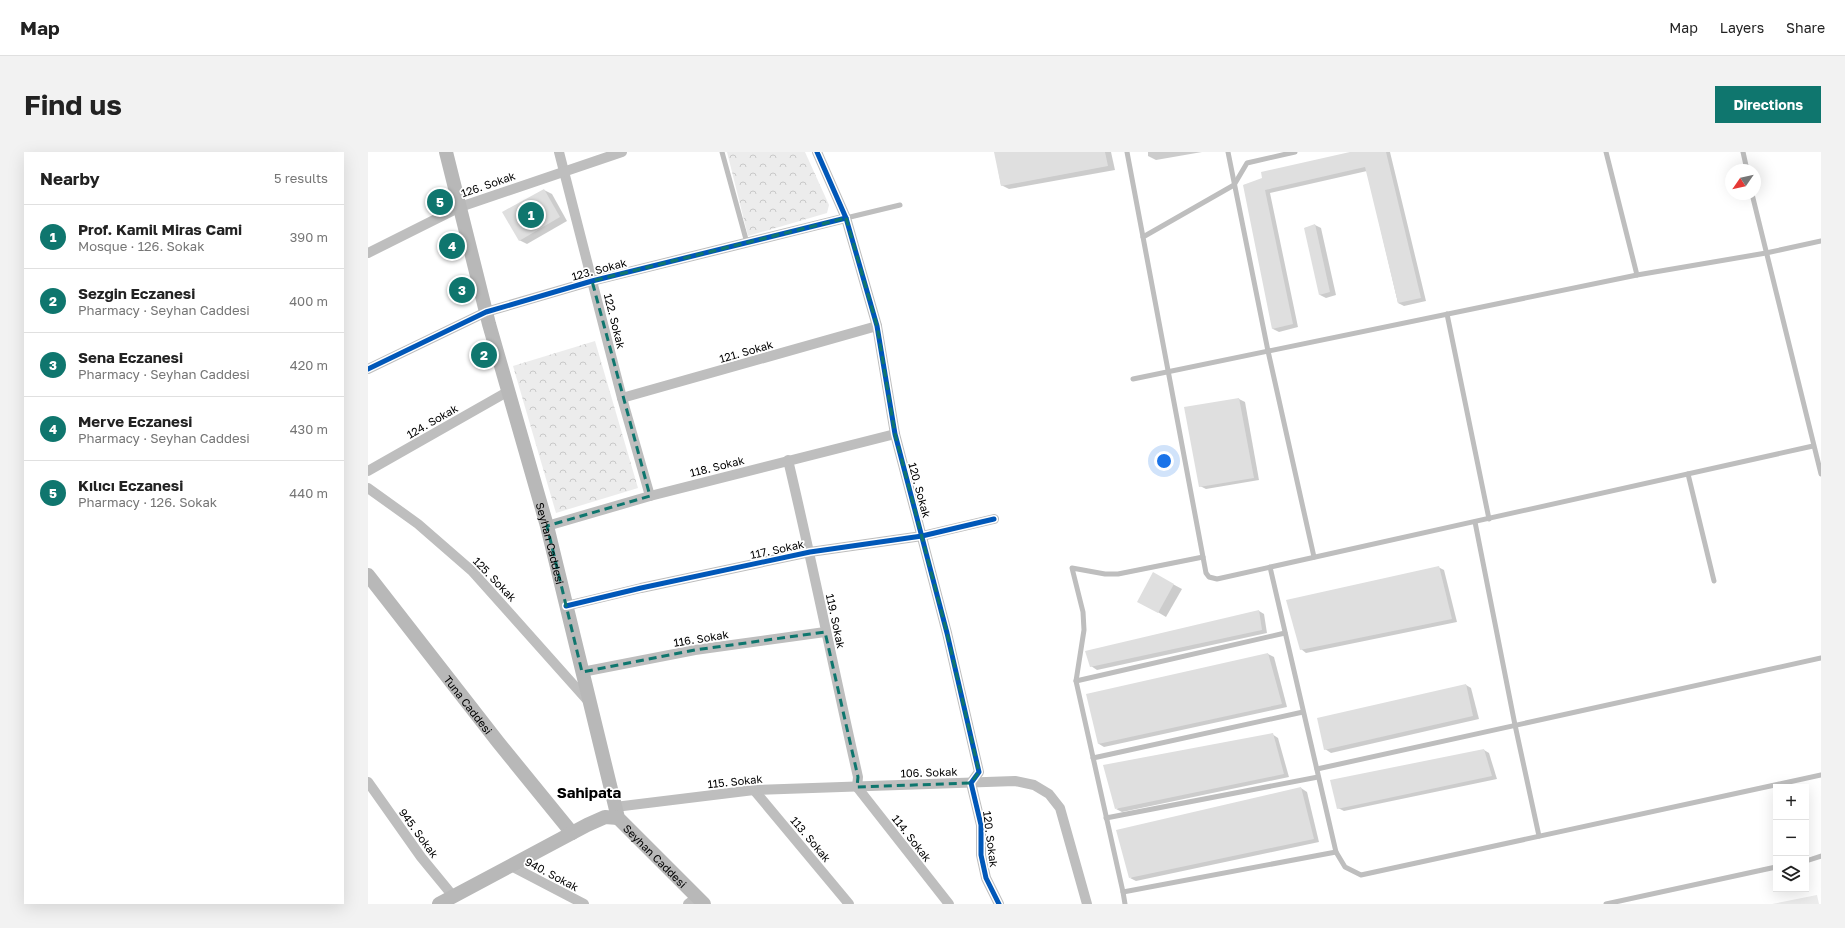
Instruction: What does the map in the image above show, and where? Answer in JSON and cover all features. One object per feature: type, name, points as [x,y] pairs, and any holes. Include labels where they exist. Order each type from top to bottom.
[{"type":"main road","name":"Seyhan Caddesi","points":[[446,152],[486,312],[547,526],[617,812],[696,902]]},
{"type":"main road","name":"Tuna Caddesi","points":[[368,575],[498,742],[572,832]]},
{"type":"main road","points":[[439,904],[572,832],[617,812]]},
{"type":"street","name":"122. Sokak","points":[[559,152],[622,398],[650,496]]},
{"type":"street","name":"126. Sokak","points":[[368,253],[460,207],[622,152]]},
{"type":"street","name":"120. Sokak","points":[[817,152],[846,218],[877,326],[895,434],[947,633],[979,772],[971,783],[981,825],[981,856],[986,878],[999,904]]},
{"type":"street","name":"123. Sokak","points":[[368,369],[486,312],[592,281],[846,218]]},
{"type":"street","name":"121. Sokak","points":[[622,398],[877,326]]},
{"type":"street","name":"124. Sokak","points":[[368,471],[508,392]]},
{"type":"street","name":"118. Sokak","points":[[547,526],[650,496],[895,434]]},
{"type":"street","name":"119. Sokak","points":[[788,460],[810,552],[825,632],[858,777],[857,787]]},
{"type":"street","name":"125. Sokak","points":[[368,488],[418,524],[472,571],[590,703]]},
{"type":"street","name":"117. Sokak","points":[[566,606],[641,588],[810,552],[922,536],[994,519]]},
{"type":"street","name":"116. Sokak","points":[[582,672],[695,650],[825,632]]},
{"type":"street","name":"106. Sokak","points":[[857,787],[1014,781],[1034,785],[1049,794],[1060,808],[1087,904]]},
{"type":"street","name":"945. Sokak","points":[[368,782],[421,857],[453,896]]},
{"type":"street","name":"115. Sokak","points":[[617,812],[754,790],[857,787]]},
{"type":"street","name":"114. Sokak","points":[[857,787],[949,904]]},
{"type":"street","name":"113. Sokak","points":[[754,790],[850,904]]},
{"type":"street","name":"940. Sokak","points":[[509,865],[584,904]]},
{"type":"lane","points":[[722,152],[747,243]]},
{"type":"lane","points":[[1127,152],[1206,573],[1209,577],[1217,579],[1813,446]]},
{"type":"lane","points":[[1228,152],[1268,351],[1314,557]]},
{"type":"lane","points":[[1143,237],[1234,185],[1247,163],[1295,152]]},
{"type":"lane","points":[[1606,152],[1637,275]]},
{"type":"lane","points":[[1743,152],[1746,164]]},
{"type":"lane","points":[[1753,200],[1821,474]]},
{"type":"lane","points":[[846,218],[900,205]]},
{"type":"lane","points":[[1133,378],[1637,275],[1766,253],[1821,241]]},
{"type":"lane","points":[[1447,314],[1488,519]]},
{"type":"lane","points":[[1688,474],[1714,581]]},
{"type":"lane","points":[[1475,522],[1539,836]]},
{"type":"lane","points":[[1125,904],[1124,892],[1076,681],[1084,630],[1082,612],[1072,568],[1105,574],[1118,574],[1203,557]]},
{"type":"lane","points":[[1270,567],[1336,852],[1345,867],[1361,874],[1821,775]]},
{"type":"lane","points":[[1076,681],[1286,633]]},
{"type":"lane","points":[[1317,769],[1821,658]]},
{"type":"lane","points":[[1093,758],[1303,712]]},
{"type":"lane","points":[[1106,818],[1318,777]]},
{"type":"lane","points":[[1124,892],[1336,852]]},
{"type":"lane","points":[[1809,860],[1821,856]]},
{"type":"lane","points":[[1606,904],[1773,868]]},
{"type":"highlighted area","points":[[846,218],[877,326],[895,434],[947,633],[979,772],[971,783],[857,787],[858,777],[825,632],[695,650],[582,672],[547,526],[650,496],[592,281]]},
{"type":"green space","points":[[727,152],[805,152],[829,205],[827,213],[748,236]]},
{"type":"green space","points":[[595,341],[638,488],[556,513],[513,366]]},
{"type":"green space","points":[[1817,895],[1819,904],[1772,904]]},
{"type":"building","points":[[994,152],[1105,152],[1108,166],[1001,186]]},
{"type":"building","points":[[1350,152],[1386,152],[1421,298],[1398,303],[1365,167],[1265,190],[1293,324],[1272,329],[1243,185],[1262,178],[1261,172]]},
{"type":"building","points":[[544,189],[560,217],[519,241],[502,212]]},
{"type":"building","points":[[1315,224],[1330,292],[1319,295],[1304,228]]},
{"type":"building","points":[[1239,398],[1254,478],[1199,487],[1184,407]]},
{"type":"building","points":[[1439,566],[1452,619],[1300,650],[1286,600]]},
{"type":"building","points":[[1153,572],[1174,584],[1158,613],[1137,602]]},
{"type":"building","points":[[1259,610],[1262,630],[1090,667],[1085,651]]},
{"type":"building","points":[[1268,653],[1282,704],[1098,744],[1086,694]]},
{"type":"building","points":[[1466,684],[1473,716],[1324,750],[1317,718]]},
{"type":"building","points":[[1273,733],[1284,774],[1115,809],[1103,765]]},
{"type":"building","points":[[1484,749],[1492,776],[1337,809],[1330,780]]},
{"type":"building","points":[[1301,787],[1314,839],[1129,878],[1116,830]]},
{"type":"cycle path","points":[[817,152],[846,218],[877,326],[895,434],[947,633],[979,772],[971,783],[981,825],[981,855],[986,878],[999,904]]},
{"type":"cycle path","points":[[368,369],[486,312],[592,281],[846,218]]},
{"type":"cycle path","points":[[566,606],[641,588],[810,552],[922,536],[994,519]]},
{"type":"place","name":"Kılıcı Eczanesi","points":[[440,202]]},
{"type":"place","name":"Prof. Kamil Miras Cami","points":[[531,215]]},
{"type":"place","name":"Merve Eczanesi","points":[[452,246]]},
{"type":"place","name":"Sena Eczanesi","points":[[462,290]]},
{"type":"place","name":"Sezgin Eczanesi","points":[[484,355]]},
{"type":"district","name":"Sahipata","points":[[589,792]]}]
